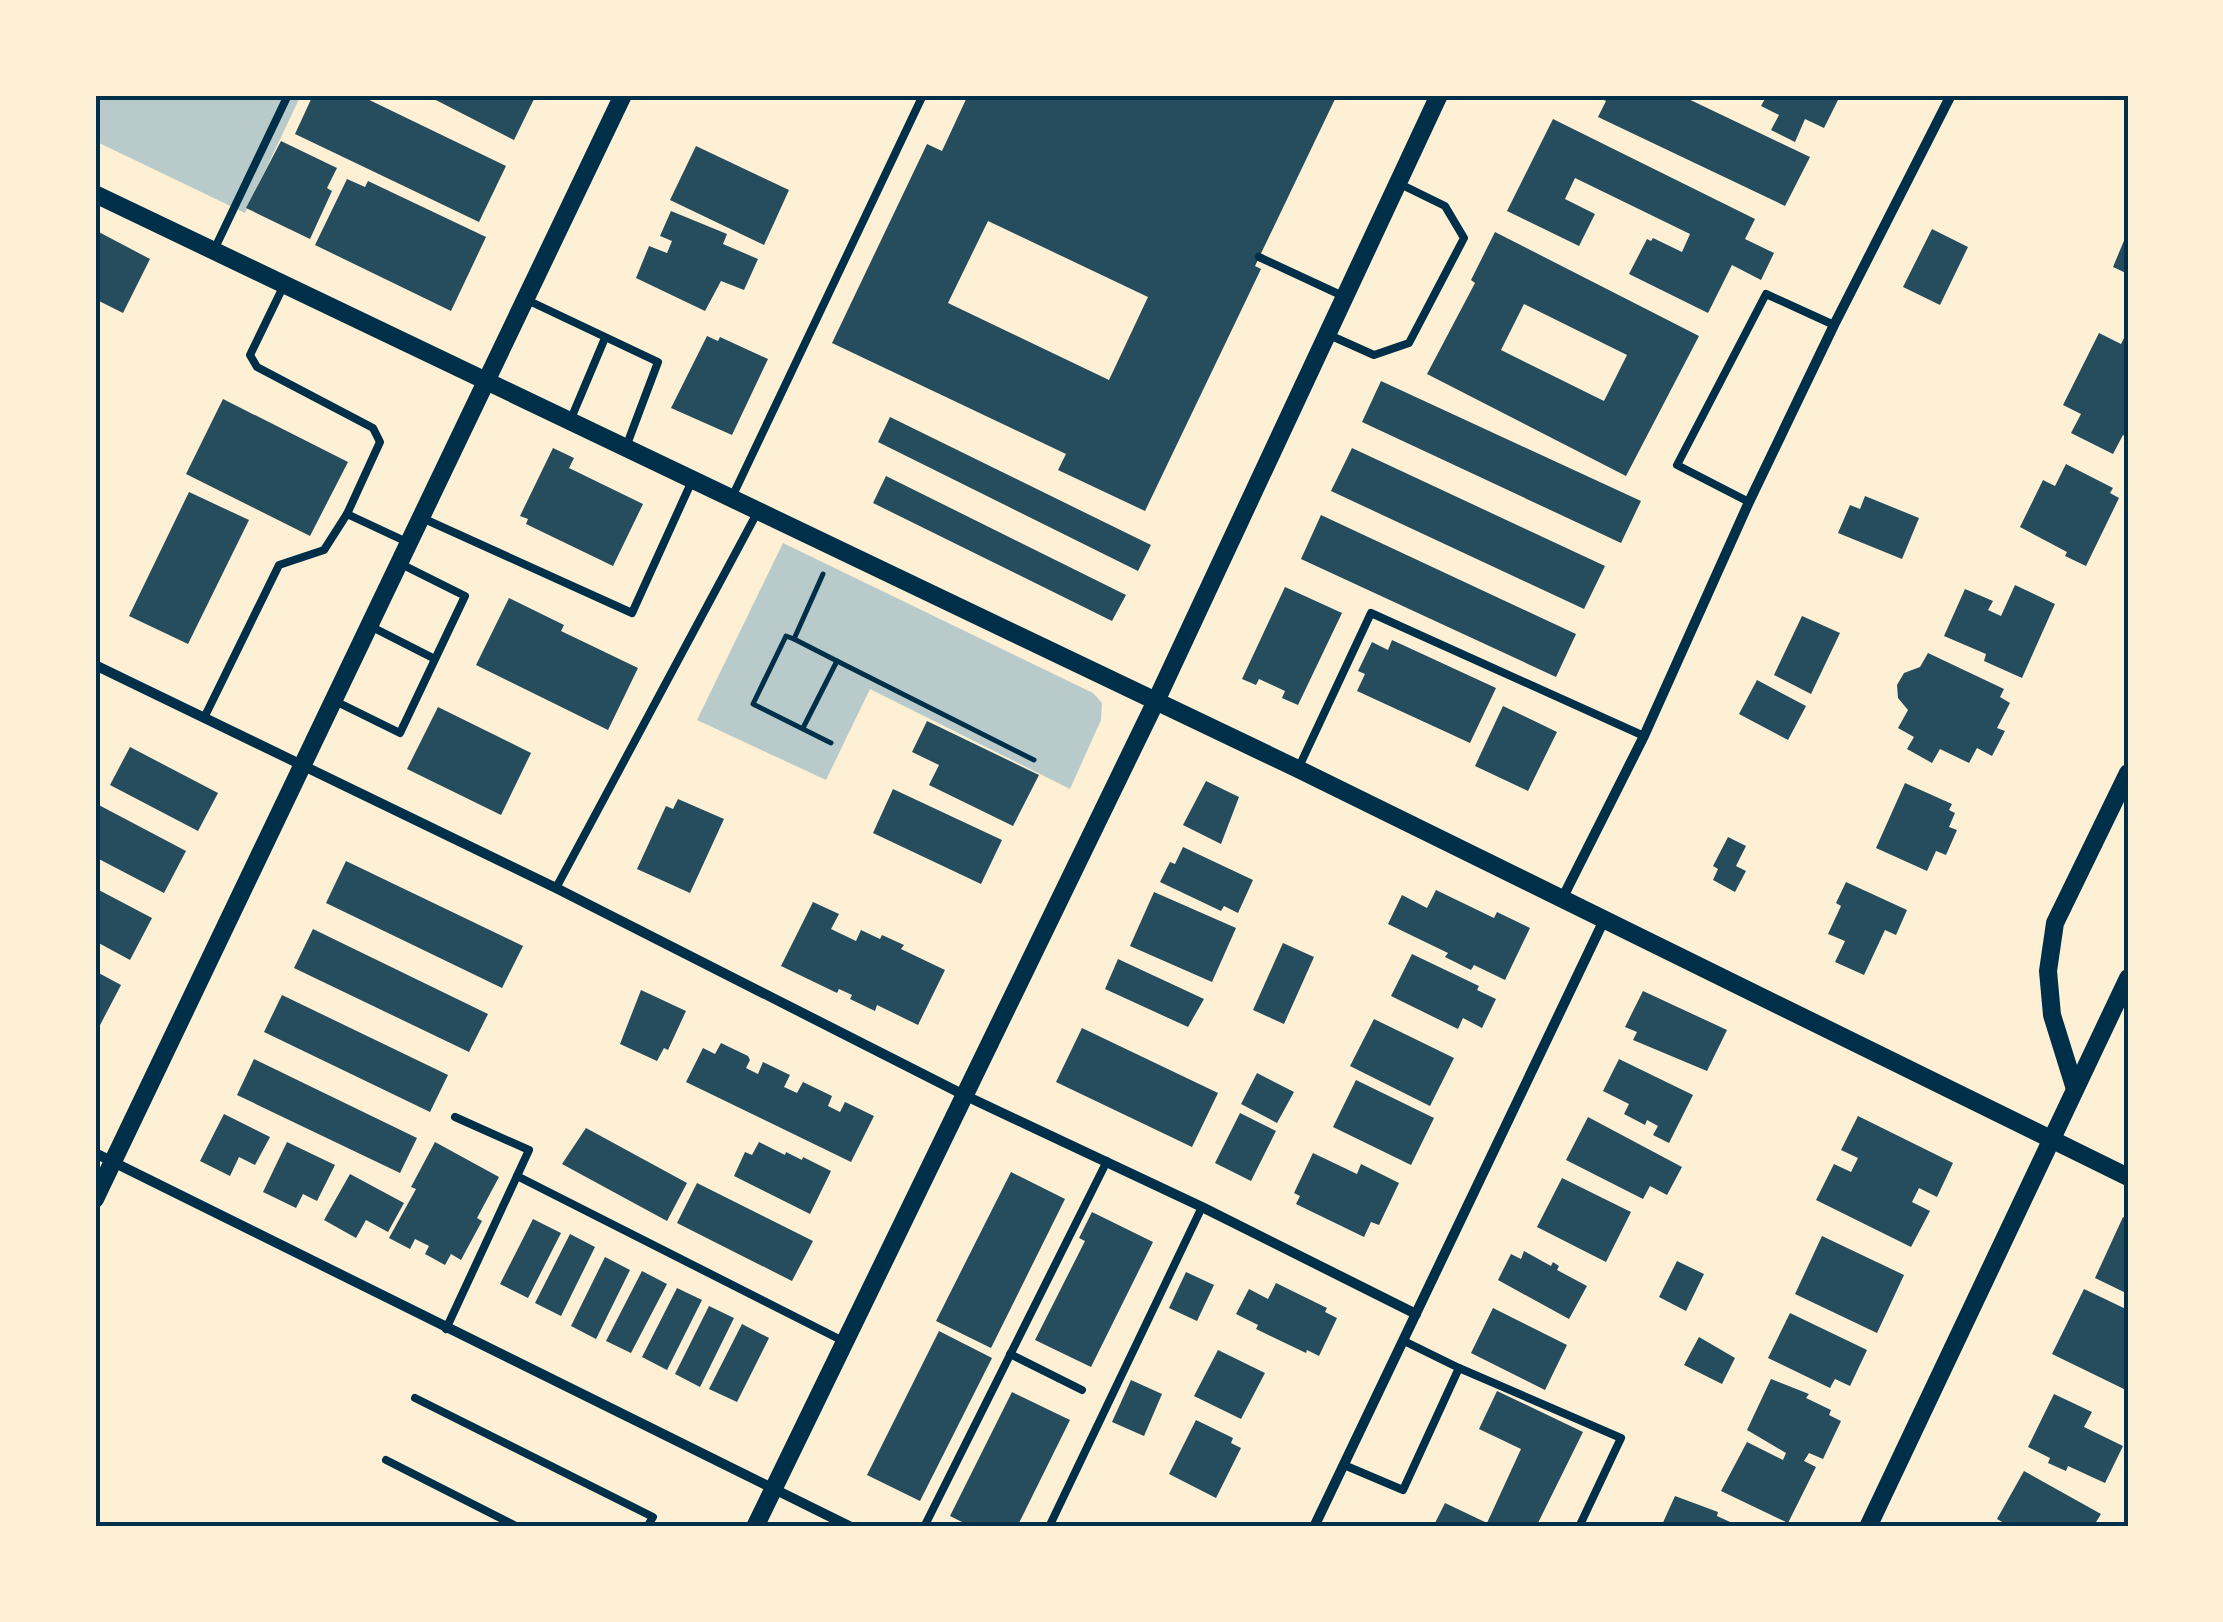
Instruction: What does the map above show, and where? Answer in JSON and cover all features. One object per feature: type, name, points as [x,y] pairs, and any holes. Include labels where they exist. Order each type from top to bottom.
[{"type":"street","points":[[95,1199],[104,1157],[302,766],[623,95]]},
{"type":"street","points":[[755,1527],[1156,701],[1439,95]]},
{"type":"street","points":[[1562,899],[1644,736],[1834,325],[1950,95]]},
{"type":"street","points":[[95,194],[1298,769],[2128,1177]]},
{"type":"street","points":[[95,665],[556,888],[964,1094],[1416,1314]]},
{"type":"street","points":[[2075,1088],[2052,1016],[2048,970],[2055,923],[2128,773]]},
{"type":"street","points":[[1314,1527],[1604,920]]},
{"type":"street","points":[[1868,1527],[2128,978]]},
{"type":"street","points":[[104,1157],[852,1527]]},
{"type":"lane","points":[[214,250],[288,95]]},
{"type":"lane","points":[[730,499],[923,95]]},
{"type":"lane","points":[[1327,334],[1374,355],[1409,342],[1464,238],[1445,206],[1398,183]]},
{"type":"lane","points":[[1259,256],[1345,297]]},
{"type":"lane","points":[[204,718],[278,565],[324,550],[347,514],[380,442],[372,428],[257,367],[250,355],[284,285]]},
{"type":"lane","points":[[1749,502],[1677,465],[1766,294],[1834,325]]},
{"type":"lane","points":[[525,299],[658,362],[626,446]]},
{"type":"lane","points":[[570,421],[605,338]]},
{"type":"lane","points":[[420,517],[632,613],[692,482]]},
{"type":"lane","points":[[556,888],[758,512]]},
{"type":"lane","points":[[347,514],[408,542]]},
{"type":"lane","points":[[333,700],[400,733],[465,596],[399,564]]},
{"type":"lane","points":[[1298,769],[1370,613],[1644,736]]},
{"type":"lane","points":[[369,626],[433,658]]},
{"type":"lane","points":[[446,1329],[529,1150],[455,1117]]},
{"type":"lane","points":[[924,1527],[1106,1161]]},
{"type":"lane","points":[[518,1176],[845,1342]]},
{"type":"lane","points":[[1049,1527],[1202,1207]]},
{"type":"lane","points":[[1404,1342],[1621,1438],[1579,1527]]},
{"type":"lane","points":[[1010,1354],[1082,1390]]},
{"type":"lane","points":[[1344,1465],[1403,1490],[1459,1368]]},
{"type":"lane","points":[[415,1398],[653,1517],[647,1527]]},
{"type":"lane","points":[[386,1460],[518,1527]]},
{"type":"path","points":[[794,640],[823,574]]},
{"type":"path","points":[[831,743],[753,704],[786,636],[1034,760]]},
{"type":"path","points":[[803,728],[837,661]]},
{"type":"shaded area","points":[[95,95],[301,95],[245,213],[95,141]]},
{"type":"shaded area","points":[[783,543],[1093,693],[1102,703],[1101,720],[1070,789],[870,689],[826,780],[697,720]]},
{"type":"building","points":[[313,95],[359,95],[506,166],[479,222],[295,134]]},
{"type":"building","points":[[426,95],[536,95],[514,140]]},
{"type":"building","points":[[968,95],[1337,95],[1255,266],[1261,269],[1145,511],[1058,470],[1066,454],[832,343],[927,144],[942,151]],"holes":[[[988,221],[1148,297],[1109,380],[948,303]]]},
{"type":"building","points":[[1594,95],[1680,95],[1810,157],[1785,206],[1598,117],[1606,101]]},
{"type":"building","points":[[1767,95],[1827,95],[1838,100],[1824,128],[1805,119],[1795,142],[1771,130],[1779,115],[1761,106]]},
{"type":"building","points":[[1553,119],[1755,219],[1745,239],[1774,253],[1761,280],[1732,265],[1708,313],[1629,274],[1647,239],[1653,238],[1682,252],[1690,234],[1575,178],[1565,199],[1595,214],[1579,246],[1507,211]]},
{"type":"building","points":[[281,141],[337,168],[327,188],[332,191],[310,239],[246,208]]},
{"type":"building","points":[[696,146],[789,190],[764,245],[670,200]]},
{"type":"building","points":[[347,179],[365,187],[368,181],[486,237],[451,311],[315,245]]},
{"type":"building","points":[[671,211],[727,234],[723,244],[758,259],[744,290],[721,281],[705,311],[636,278],[649,246],[667,253],[672,241],[660,236]]},
{"type":"building","points":[[1932,229],[1968,247],[1940,305],[1903,287]]},
{"type":"building","points":[[95,230],[150,259],[123,313],[95,299]]},
{"type":"building","points":[[2128,231],[2128,274],[2113,267]]},
{"type":"building","points":[[1495,232],[1699,336],[1626,476],[1427,374],[1475,283],[1471,280]],"holes":[[[1524,304],[1627,355],[1604,401],[1501,350]]]},
{"type":"building","points":[[2128,330],[2128,438],[2123,435],[2113,454],[2071,433],[2081,414],[2063,405],[2099,333],[2121,344]]},
{"type":"building","points":[[707,336],[718,341],[720,337],[768,359],[732,435],[671,408]]},
{"type":"building","points":[[1381,381],[1641,501],[1621,543],[1362,422]]},
{"type":"building","points":[[223,399],[348,462],[310,536],[186,474]]},
{"type":"building","points":[[890,417],[1151,545],[1138,571],[878,442]]},
{"type":"building","points":[[553,448],[574,458],[569,468],[643,504],[613,566],[526,524],[528,519],[520,516]]},
{"type":"building","points":[[1352,448],[1605,566],[1584,609],[1331,491]]},
{"type":"building","points":[[2066,464],[2113,488],[2110,493],[2119,498],[2086,566],[2020,527],[2043,480],[2055,486]]},
{"type":"building","points":[[886,476],[1126,595],[1112,621],[873,503]]},
{"type":"building","points":[[189,492],[249,520],[188,644],[129,616]]},
{"type":"building","points":[[1865,496],[1919,518],[1902,559],[1838,533],[1850,505],[1860,509]]},
{"type":"building","points":[[1321,515],[1576,634],[1556,677],[1301,559]]},
{"type":"building","points":[[2015,585],[2055,604],[2022,678],[1984,661],[1986,654],[1944,636],[1965,589],[1993,601],[1988,610],[2001,616]]},
{"type":"building","points":[[1285,587],[1342,613],[1298,705],[1282,698],[1285,691],[1259,679],[1256,685],[1242,679]]},
{"type":"building","points":[[509,598],[564,625],[561,631],[638,668],[608,730],[476,665]]},
{"type":"building","points":[[1802,616],[1840,633],[1811,694],[1774,675]]},
{"type":"building","points":[[1392,640],[1496,688],[1470,743],[1357,691],[1365,674],[1358,671],[1372,642],[1388,650]]},
{"type":"building","points":[[1928,653],[2004,689],[2000,697],[2010,703],[1997,728],[2005,731],[1992,756],[1977,748],[1969,763],[1940,749],[1932,763],[1907,749],[1914,737],[1898,728],[1908,710],[1898,698],[1897,685],[1904,673],[1920,667]]},
{"type":"building","points":[[1757,680],[1806,706],[1788,740],[1739,714]]},
{"type":"building","points":[[1503,706],[1557,732],[1528,791],[1475,766]]},
{"type":"building","points":[[438,707],[531,753],[501,815],[407,769]]},
{"type":"building","points":[[927,721],[1039,775],[1013,826],[929,785],[939,765],[912,752]]},
{"type":"building","points":[[130,747],[218,793],[198,831],[110,785]]},
{"type":"building","points":[[1206,781],[1239,797],[1221,844],[1183,825]]},
{"type":"building","points":[[1905,783],[1952,804],[1949,810],[1955,813],[1949,827],[1957,830],[1946,855],[1936,851],[1927,871],[1876,848]]},
{"type":"building","points":[[893,789],[1002,840],[981,884],[873,833]]},
{"type":"building","points":[[678,799],[724,819],[690,893],[637,869],[666,806],[673,809]]},
{"type":"building","points":[[95,803],[186,851],[164,893],[95,857]]},
{"type":"building","points":[[1728,837],[1746,846],[1736,866],[1746,871],[1735,892],[1713,880],[1718,869],[1713,866]]},
{"type":"building","points":[[1183,847],[1253,880],[1238,913],[1224,906],[1221,911],[1160,882]]},
{"type":"building","points":[[346,861],[523,946],[502,988],[326,903]]},
{"type":"building","points":[[1846,882],[1907,910],[1896,935],[1885,930],[1864,975],[1835,962],[1845,941],[1828,934],[1841,906],[1836,903]]},
{"type":"building","points":[[95,888],[152,918],[130,960],[95,941]]},
{"type":"building","points":[[1436,890],[1494,918],[1497,912],[1530,928],[1505,980],[1474,965],[1471,970],[1445,957],[1448,953],[1388,924],[1402,895],[1427,908]]},
{"type":"building","points":[[1154,892],[1236,928],[1212,982],[1130,946]]},
{"type":"building","points":[[813,902],[839,914],[831,929],[856,941],[861,930],[880,939],[882,935],[904,945],[901,949],[945,970],[918,1025],[877,1005],[875,1011],[850,999],[852,995],[839,989],[837,993],[781,966]]},
{"type":"building","points":[[313,929],[488,1014],[469,1052],[294,968]]},
{"type":"building","points":[[1283,943],[1314,957],[1284,1024],[1253,1010]]},
{"type":"building","points":[[1412,954],[1479,986],[1477,990],[1496,999],[1482,1028],[1463,1018],[1458,1029],[1391,996]]},
{"type":"building","points":[[1118,959],[1204,999],[1188,1027],[1105,989]]},
{"type":"building","points":[[95,971],[121,985],[99,1027],[95,1025]]},
{"type":"building","points":[[641,990],[686,1011],[668,1050],[664,1048],[657,1061],[620,1044]]},
{"type":"building","points":[[1643,991],[1727,1030],[1707,1071],[1633,1040],[1637,1032],[1625,1027]]},
{"type":"building","points":[[282,995],[448,1075],[430,1112],[264,1032]]},
{"type":"building","points":[[1374,1019],[1454,1058],[1430,1106],[1350,1066]]},
{"type":"building","points":[[1082,1028],[1218,1093],[1192,1147],[1056,1082]]},
{"type":"building","points":[[721,1043],[748,1056],[746,1068],[758,1074],[763,1062],[790,1075],[784,1087],[797,1093],[803,1082],[832,1096],[828,1106],[840,1112],[845,1102],[874,1116],[851,1162],[686,1082],[703,1048],[715,1054]]},
{"type":"building","points":[[254,1059],[417,1138],[400,1173],[237,1095]]},
{"type":"building","points":[[1619,1059],[1693,1095],[1669,1143],[1653,1135],[1658,1126],[1647,1120],[1645,1125],[1624,1114],[1629,1104],[1603,1091]]},
{"type":"building","points":[[1257,1073],[1294,1092],[1277,1123],[1241,1104]]},
{"type":"building","points":[[1356,1080],[1434,1118],[1411,1165],[1333,1127]]},
{"type":"building","points":[[1240,1113],[1276,1131],[1251,1181],[1215,1163]]},
{"type":"building","points":[[224,1114],[270,1137],[255,1165],[239,1157],[230,1176],[200,1161]]},
{"type":"building","points":[[1858,1116],[1953,1163],[1937,1197],[1919,1188],[1912,1202],[1930,1211],[1911,1247],[1816,1200],[1834,1164],[1851,1172],[1858,1158],[1841,1150]]},
{"type":"building","points":[[1588,1117],[1682,1167],[1667,1195],[1650,1186],[1643,1199],[1566,1160]]},
{"type":"building","points":[[586,1128],[687,1183],[667,1221],[562,1164]]},
{"type":"building","points":[[287,1142],[335,1165],[317,1201],[303,1194],[296,1208],[263,1192]]},
{"type":"building","points":[[435,1142],[499,1177],[461,1260],[451,1254],[445,1265],[425,1254],[429,1246],[415,1239],[410,1249],[389,1238],[416,1189],[411,1187]]},
{"type":"building","points":[[759,1142],[831,1171],[810,1214],[734,1176],[745,1152],[752,1155]]},
{"type":"building","points":[[1313,1153],[1357,1174],[1361,1164],[1399,1183],[1379,1225],[1371,1222],[1364,1237],[1296,1204],[1300,1196],[1294,1193]]},
{"type":"building","points":[[1011,1172],[1065,1199],[991,1348],[936,1321]]},
{"type":"building","points":[[350,1174],[404,1203],[388,1232],[366,1220],[356,1238],[324,1220]]},
{"type":"building","points":[[1562,1178],[1631,1212],[1606,1262],[1537,1227]]},
{"type":"building","points":[[697,1183],[813,1241],[792,1281],[677,1223]]},
{"type":"building","points":[[1092,1212],[1153,1242],[1091,1367],[1035,1340],[1085,1241],[1079,1238]]},
{"type":"building","points":[[2123,1217],[2128,1219],[2128,1294],[2095,1278]]},
{"type":"building","points":[[533,1219],[561,1233],[528,1298],[500,1284]]},
{"type":"building","points":[[570,1234],[595,1247],[561,1316],[535,1303]]},
{"type":"building","points":[[1822,1236],[1904,1275],[1877,1333],[1795,1294]]},
{"type":"building","points":[[1524,1251],[1551,1266],[1553,1262],[1559,1266],[1557,1270],[1587,1286],[1569,1319],[1498,1280],[1511,1254],[1521,1259]]},
{"type":"building","points":[[605,1257],[630,1270],[596,1339],[571,1326]]},
{"type":"building","points":[[1677,1261],[1704,1274],[1686,1311],[1659,1297]]},
{"type":"building","points":[[642,1271],[667,1284],[631,1353],[606,1341]]},
{"type":"building","points":[[1186,1272],[1214,1285],[1197,1321],[1169,1308]]},
{"type":"building","points":[[1276,1283],[1327,1308],[1325,1312],[1337,1318],[1319,1356],[1256,1329],[1258,1325],[1236,1314],[1249,1289],[1268,1299]]},
{"type":"building","points":[[677,1288],[702,1300],[667,1370],[642,1357]]},
{"type":"building","points":[[2084,1289],[2128,1310],[2128,1391],[2052,1354]]},
{"type":"building","points":[[709,1306],[734,1318],[700,1387],[675,1374]]},
{"type":"building","points":[[1493,1308],[1567,1345],[1545,1390],[1471,1353]]},
{"type":"building","points":[[1790,1313],[1867,1350],[1850,1386],[1835,1379],[1830,1388],[1768,1358]]},
{"type":"building","points":[[742,1324],[769,1338],[737,1402],[709,1389]]},
{"type":"building","points":[[939,1331],[992,1358],[920,1501],[867,1475]]},
{"type":"building","points":[[1699,1337],[1735,1358],[1722,1384],[1684,1365]]},
{"type":"building","points":[[1218,1350],[1265,1373],[1241,1419],[1194,1396]]},
{"type":"building","points":[[1771,1379],[1809,1394],[1806,1398],[1831,1410],[1829,1415],[1841,1421],[1823,1459],[1809,1453],[1804,1461],[1816,1467],[1788,1523],[1721,1491],[1747,1442],[1783,1460],[1786,1453],[1747,1430]]},
{"type":"building","points":[[1131,1380],[1162,1394],[1144,1436],[1112,1422]]},
{"type":"building","points":[[1497,1391],[1583,1432],[1536,1527],[1433,1527],[1445,1503],[1487,1523],[1521,1449],[1479,1429]]},
{"type":"building","points":[[1012,1392],[1070,1420],[1017,1527],[972,1527],[950,1516]]},
{"type":"building","points":[[2054,1394],[2092,1412],[2084,1427],[2123,1446],[2105,1483],[2068,1466],[2066,1471],[2048,1463],[2050,1458],[2028,1447]]},
{"type":"building","points":[[1196,1420],[1233,1438],[1231,1443],[1241,1448],[1216,1498],[1169,1474]]},
{"type":"building","points":[[2024,1471],[2101,1514],[2093,1527],[2011,1527],[1997,1519]]},
{"type":"building","points":[[1675,1496],[1718,1512],[1717,1516],[1741,1527],[1661,1527]]}]
